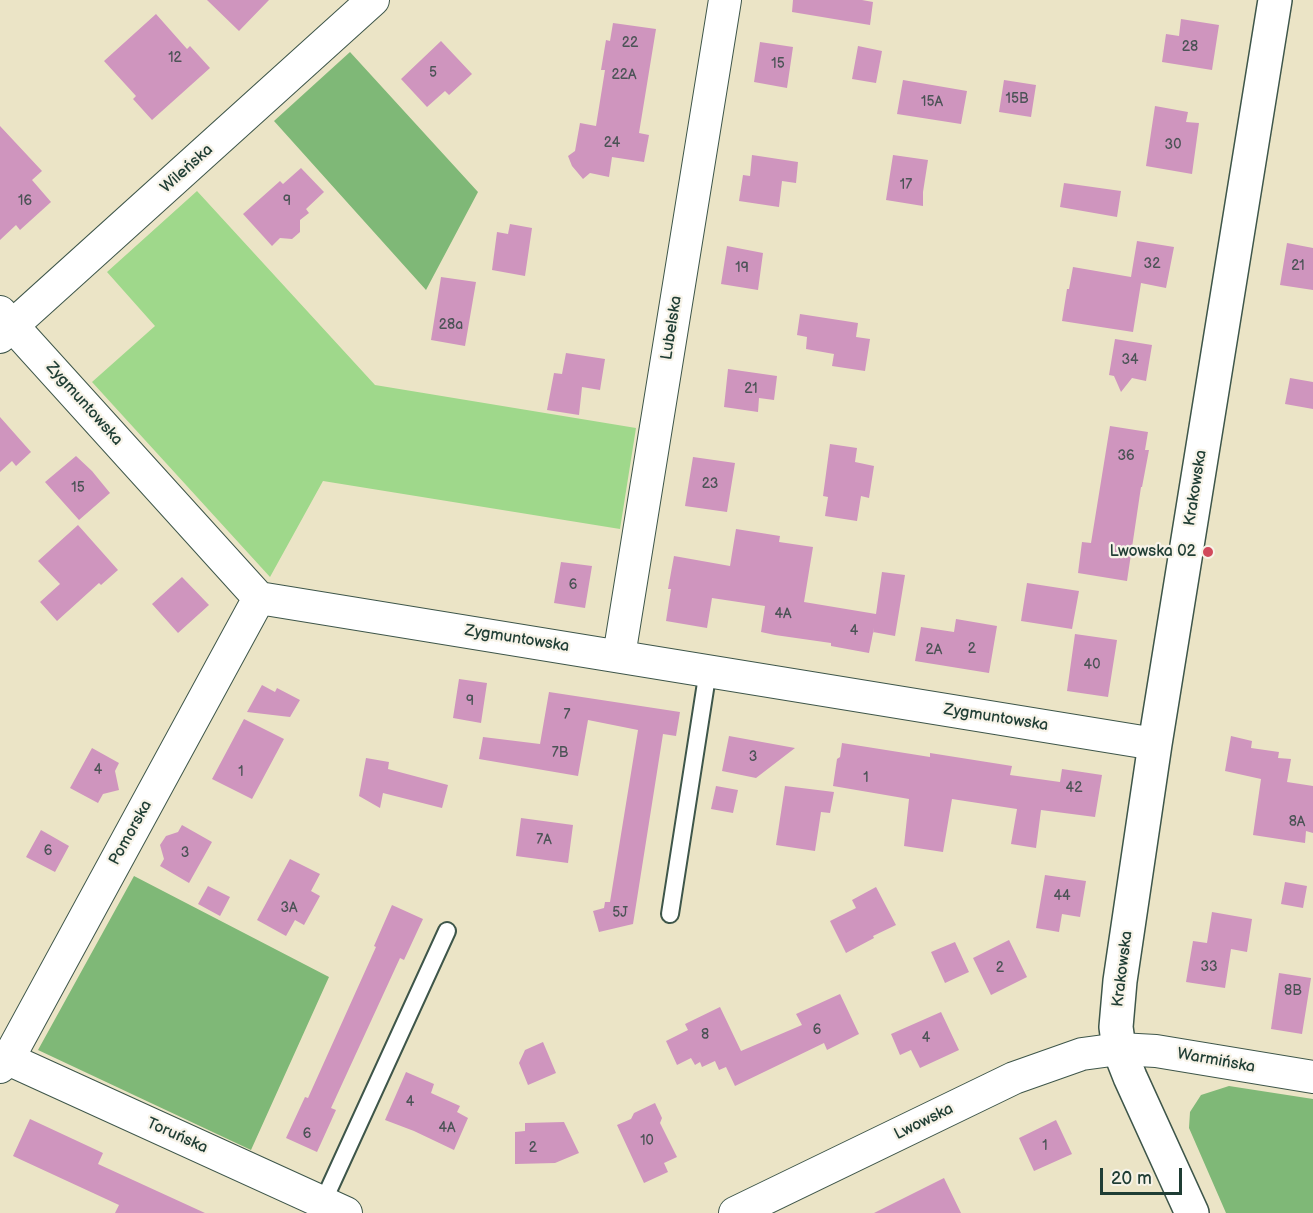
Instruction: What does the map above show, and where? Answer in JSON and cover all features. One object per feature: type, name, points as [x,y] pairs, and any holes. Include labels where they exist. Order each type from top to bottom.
[{"type":"street","name":"Wileńska","points":[[4,325],[373,0]]},
{"type":"street","name":"Lubelska","points":[[619,656],[725,0]]},
{"type":"street","name":"Krakowska","points":[[1192,1213],[1130,1077],[1119,1049],[1116,1028],[1120,981],[1155,744],[1275,0]]},
{"type":"street","name":"Zygmuntowska","points":[[4,325],[259,598],[1155,744]]},
{"type":"street","name":"Pomorska","points":[[4,1063],[259,598]]},
{"type":"street","name":"Warmińska","points":[[1119,1049],[1156,1051],[1313,1077]]},
{"type":"street","name":"Lwowska","points":[[735,1213],[1014,1078],[1082,1054],[1119,1049]]},
{"type":"street","name":"Toruńska","points":[[4,1063],[335,1208]]},
{"type":"lane","points":[[670,914],[708,670]]},
{"type":"lane","points":[[335,1208],[447,931]]},
{"type":"green space","points":[[350,52],[478,192],[426,290],[274,121]]},
{"type":"green space","points":[[197,191],[375,385],[636,428],[620,529],[323,481],[270,577],[92,382],[155,326],[107,272]]},
{"type":"green space","points":[[134,876],[329,977],[251,1150],[38,1050]]},
{"type":"green space","points":[[1229,1086],[1313,1099],[1313,1213],[1226,1213],[1189,1128],[1190,1112],[1201,1095]]},
{"type":"building","points":[[207,0],[269,0],[239,31]]},
{"type":"building","points":[[793,0],[873,2],[870,25],[792,12]]},
{"type":"building","points":[[156,14],[187,49],[190,46],[210,68],[152,120],[133,99],[136,96],[104,61]]},
{"type":"building","points":[[1181,19],[1219,25],[1212,70],[1162,62],[1166,34],[1179,36]]},
{"type":"building","points":[[613,23],[656,29],[639,133],[649,135],[644,162],[612,157],[609,177],[590,173],[583,179],[572,166],[568,156],[575,151],[580,123],[596,126],[605,70],[601,70],[606,40],[610,41]]},
{"type":"building","points":[[441,41],[472,74],[449,95],[445,91],[427,107],[401,79]]},
{"type":"building","points":[[760,42],[793,47],[787,88],[754,82]]},
{"type":"building","points":[[858,46],[882,51],[876,83],[852,79]]},
{"type":"building","points":[[903,80],[967,91],[961,124],[897,114]]},
{"type":"building","points":[[1004,80],[1036,85],[1031,117],[999,112]]},
{"type":"building","points":[[1155,106],[1188,112],[1186,122],[1199,123],[1192,174],[1146,166]]},
{"type":"building","points":[[0,126],[42,171],[32,180],[51,202],[20,230],[16,225],[0,240]]},
{"type":"building","points":[[752,155],[798,162],[796,183],[782,181],[779,207],[739,201],[743,175],[750,176]]},
{"type":"building","points":[[893,155],[928,160],[923,206],[886,200]]},
{"type":"building","points":[[301,168],[324,192],[306,209],[309,213],[300,220],[300,232],[292,239],[280,238],[272,246],[243,214],[280,181],[283,184]]},
{"type":"building","points":[[1064,183],[1121,191],[1117,217],[1060,207]]},
{"type":"building","points":[[510,224],[532,228],[525,276],[492,270],[497,232],[508,234]]},
{"type":"building","points":[[1137,241],[1174,247],[1166,288],[1141,283],[1133,332],[1062,321],[1073,267],[1131,277]]},
{"type":"building","points":[[1287,243],[1313,248],[1313,290],[1280,285]]},
{"type":"building","points":[[727,246],[763,253],[758,290],[721,284]]},
{"type":"building","points":[[441,277],[476,282],[465,346],[431,340]]},
{"type":"building","points":[[800,314],[858,323],[856,337],[870,339],[865,371],[832,366],[834,354],[806,349],[807,337],[797,335]]},
{"type":"building","points":[[1115,339],[1152,345],[1146,381],[1132,378],[1121,392],[1114,376],[1109,375]]},
{"type":"building","points":[[566,353],[605,359],[600,390],[582,387],[579,415],[547,410],[554,373],[562,374]]},
{"type":"building","points":[[728,369],[777,376],[774,400],[759,398],[758,412],[724,407]]},
{"type":"building","points":[[1290,378],[1313,382],[1313,409],[1285,404]]},
{"type":"building","points":[[0,417],[31,452],[16,466],[12,461],[0,472]]},
{"type":"building","points":[[1110,426],[1148,432],[1145,450],[1149,450],[1127,581],[1078,573],[1082,542],[1091,543]]},
{"type":"building","points":[[830,444],[857,448],[855,462],[874,466],[869,498],[861,496],[857,521],[825,516],[828,497],[823,496]]},
{"type":"building","points":[[76,456],[110,493],[79,520],[45,482]]},
{"type":"building","points":[[693,457],[735,463],[727,512],[685,506]]},
{"type":"building","points":[[78,525],[118,570],[101,585],[99,583],[57,621],[40,602],[60,584],[38,561]]},
{"type":"building","points":[[736,529],[780,536],[779,542],[813,547],[804,602],[876,614],[882,572],[905,575],[895,636],[873,632],[869,653],[831,646],[831,643],[775,635],[761,632],[765,606],[712,598],[707,628],[666,621],[671,589],[668,589],[674,556],[730,566]]},
{"type":"building","points":[[561,562],[592,566],[585,608],[554,603]]},
{"type":"building","points":[[182,577],[209,605],[178,633],[152,604]]},
{"type":"building","points":[[1027,583],[1079,591],[1072,629],[1021,621]]},
{"type":"building","points":[[956,619],[997,626],[989,673],[915,661],[921,627],[954,632]]},
{"type":"building","points":[[1075,634],[1117,640],[1108,697],[1067,691]]},
{"type":"building","points":[[459,679],[487,683],[481,723],[453,718]]},
{"type":"building","points":[[262,685],[275,692],[277,688],[300,700],[290,717],[247,712]]},
{"type":"building","points":[[549,692],[680,712],[676,736],[663,734],[633,924],[599,932],[593,911],[604,908],[605,902],[610,902],[638,730],[588,720],[578,776],[479,759],[483,737],[540,744]]},
{"type":"building","points":[[244,719],[284,739],[252,799],[212,779]]},
{"type":"building","points":[[729,736],[795,748],[756,778],[722,771]]},
{"type":"building","points":[[1231,736],[1252,741],[1251,748],[1279,752],[1278,758],[1291,759],[1287,782],[1313,786],[1313,833],[1306,831],[1305,843],[1253,835],[1261,779],[1225,771]]},
{"type":"building","points":[[842,743],[930,757],[930,753],[1012,766],[1010,775],[1060,782],[1062,769],[1102,775],[1095,817],[1041,810],[1036,848],[1011,844],[1017,809],[952,799],[943,852],[904,846],[909,799],[833,786]]},
{"type":"building","points":[[92,748],[119,763],[115,771],[119,790],[103,794],[98,803],[70,788]]},
{"type":"building","points":[[366,758],[389,762],[388,769],[448,785],[442,808],[383,793],[380,808],[359,796]]},
{"type":"building","points":[[716,786],[738,790],[733,813],[711,809]]},
{"type":"building","points":[[785,786],[834,792],[830,813],[821,812],[815,851],[776,845]]},
{"type":"building","points":[[521,818],[573,825],[568,863],[516,856]]},
{"type":"building","points":[[182,825],[212,842],[189,883],[160,866],[164,859],[160,845],[166,836],[178,832]]},
{"type":"building","points":[[41,830],[69,846],[55,872],[26,857]]},
{"type":"building","points":[[290,859],[320,874],[311,891],[320,896],[304,925],[295,920],[286,936],[257,920]]},
{"type":"building","points":[[1045,875],[1086,881],[1080,917],[1062,914],[1059,932],[1036,928]]},
{"type":"building","points":[[1285,882],[1307,886],[1303,908],[1281,904]]},
{"type":"building","points":[[208,886],[230,897],[220,916],[198,904]]},
{"type":"building","points":[[876,887],[896,925],[846,953],[830,921],[856,908],[852,900]]},
{"type":"building","points":[[392,905],[423,919],[404,960],[400,958],[331,1108],[336,1110],[317,1152],[286,1138],[305,1097],[308,1098],[376,947],[374,946]]},
{"type":"building","points":[[1212,912],[1252,919],[1247,952],[1231,949],[1225,988],[1186,982],[1193,941],[1207,943]]},
{"type":"building","points":[[1009,940],[1027,977],[991,995],[973,958]]},
{"type":"building","points":[[955,942],[969,972],[945,983],[931,952]]},
{"type":"building","points":[[1279,973],[1311,978],[1302,1034],[1271,1029]]},
{"type":"building","points":[[840,994],[859,1034],[827,1050],[824,1043],[735,1086],[726,1067],[719,1070],[715,1061],[702,1067],[700,1062],[695,1065],[691,1058],[677,1065],[666,1041],[688,1030],[685,1024],[720,1007],[741,1051],[802,1025],[796,1014]]},
{"type":"building","points":[[941,1012],[959,1050],[920,1068],[911,1050],[900,1055],[891,1034]]},
{"type":"building","points":[[543,1042],[556,1073],[528,1085],[519,1063],[525,1050]]},
{"type":"building","points":[[406,1072],[434,1084],[431,1093],[460,1106],[457,1112],[468,1118],[454,1150],[385,1120]]},
{"type":"building","points":[[655,1103],[662,1118],[660,1123],[677,1157],[664,1163],[668,1172],[644,1183],[617,1125],[631,1119],[634,1113]]},
{"type":"building","points":[[30,1119],[103,1153],[98,1164],[205,1213],[115,1213],[119,1205],[13,1156]]},
{"type":"building","points":[[1056,1120],[1072,1154],[1034,1171],[1019,1138]]},
{"type":"building","points":[[564,1122],[579,1153],[555,1163],[515,1164],[515,1132],[525,1131],[525,1123]]},
{"type":"building","points":[[944,1178],[961,1213],[874,1213]]},
{"type":"place","name":"Lwowska 02","points":[[1208,552]]}]
